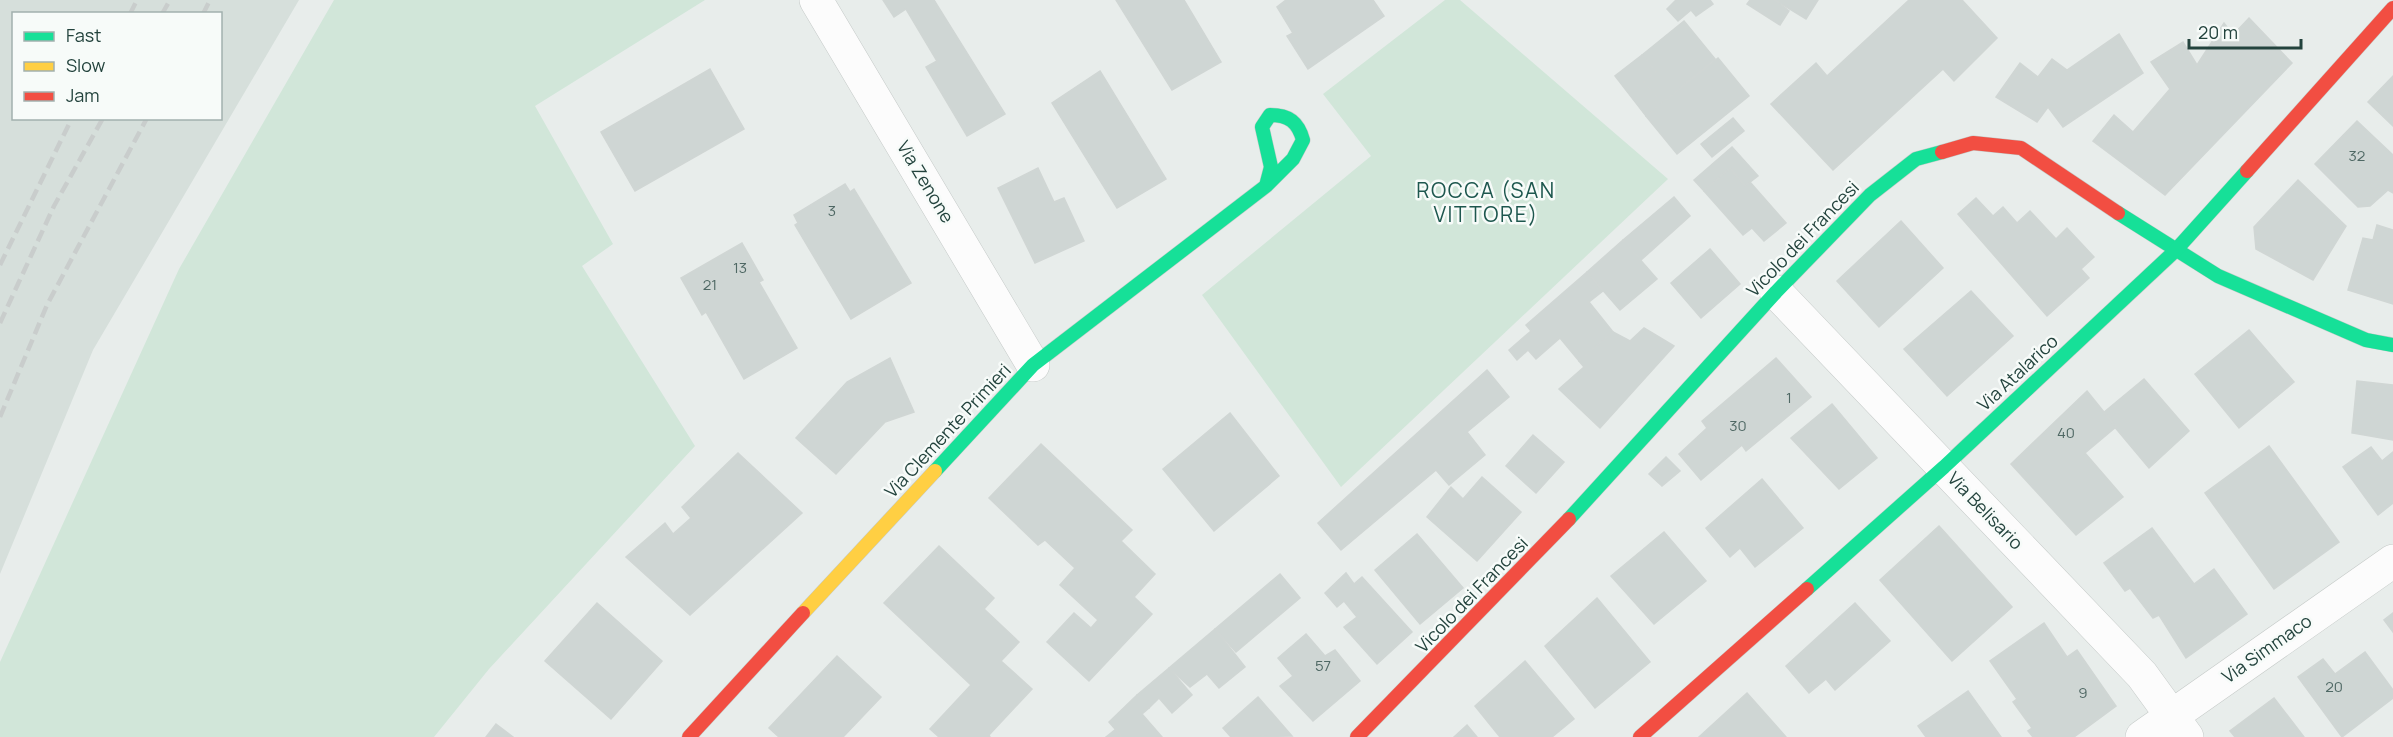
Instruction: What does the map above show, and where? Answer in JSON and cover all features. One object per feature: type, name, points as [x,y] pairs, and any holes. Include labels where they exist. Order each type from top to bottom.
[{"type":"street","name":"Via Zenone","points":[[816,0],[1033,365]]},
{"type":"street","name":"Via Atalarico","points":[[1640,737],[1944,467],[2175,251],[2393,8]]},
{"type":"street","name":"Via Clemente Primieri","points":[[689,737],[1033,365],[1266,186],[1293,159],[1303,140],[1300,125],[1285,115],[1270,115],[1262,127],[1270,167],[1266,186]]},
{"type":"street","name":"Vicolo dei Francesi","points":[[1357,737],[1542,549],[1776,292],[1870,195],[1916,159],[1973,143],[2021,148],[2175,251],[2218,276],[2299,313],[2366,340],[2393,345]]},
{"type":"street","name":"Via Belisario","points":[[1776,292],[2142,675],[2179,727]]},
{"type":"street","name":"Via Simmaco","points":[[2142,737],[2179,727],[2393,561]]},
{"type":"shaded area","points":[[0,0],[299,0],[93,350],[0,574]]},
{"type":"green space","points":[[334,0],[705,0],[535,106],[613,244],[582,266],[695,446],[489,669],[434,737],[0,737],[0,662],[179,269]]},
{"type":"green space","points":[[1445,0],[1460,0],[1668,179],[1341,487],[1202,295],[1371,156],[1323,94]]},
{"type":"building","points":[[883,0],[934,0],[1005,114],[967,136],[926,67],[937,61],[906,9],[894,17]]},
{"type":"building","points":[[1116,0],[1184,0],[1221,62],[1172,90]]},
{"type":"building","points":[[1286,0],[1373,0],[1384,16],[1308,69],[1287,36],[1293,33],[1277,7]]},
{"type":"building","points":[[1676,0],[1710,0],[1713,4],[1696,16],[1691,10],[1678,21],[1667,9]]},
{"type":"building","points":[[1750,0],[1775,0],[1789,11],[1780,25],[1747,4]]},
{"type":"building","points":[[1775,0],[1818,0],[1806,19]]},
{"type":"building","points":[[1909,0],[1962,0],[1997,38],[1954,81],[1943,69],[1833,170],[1771,104],[1816,63],[1827,76]]},
{"type":"building","points":[[2249,18],[2292,63],[2165,195],[2093,141],[2114,115],[2133,132],[2170,89],[2151,62],[2183,42],[2197,65],[2224,23],[2233,35]]},
{"type":"building","points":[[1684,21],[1715,59],[1662,103],[1644,82],[1656,72],[1642,55]]},
{"type":"building","points":[[2119,34],[2143,73],[2063,127],[2048,107],[2037,122],[1996,97],[2020,63],[2038,77],[2052,59],[2067,70]]},
{"type":"building","points":[[1642,55],[1656,72],[1644,82],[1662,103],[1646,116],[1615,76]]},
{"type":"building","points":[[1718,58],[1749,96],[1677,154],[1646,116]]},
{"type":"building","points":[[710,69],[744,129],[635,191],[601,132]]},
{"type":"building","points":[[1100,71],[1166,179],[1117,208],[1052,103]]},
{"type":"building","points":[[2393,76],[2393,126],[2368,102]]},
{"type":"building","points":[[1733,118],[1744,131],[1712,157],[1701,144]]},
{"type":"building","points":[[2357,121],[2393,155],[2393,193],[2388,190],[2370,206],[2358,207],[2315,164]]},
{"type":"building","points":[[1732,147],[1758,176],[1745,186],[1730,168],[1704,191],[1694,180]]},
{"type":"building","points":[[1038,168],[1054,202],[1064,198],[1084,241],[1035,263],[998,188]]},
{"type":"building","points":[[1730,168],[1745,186],[1750,182],[1786,223],[1764,241],[1752,228],[1743,235],[1704,191]]},
{"type":"building","points":[[2298,180],[2346,226],[2313,280],[2256,249],[2254,227]]},
{"type":"building","points":[[845,184],[850,192],[854,189],[911,283],[851,319],[795,225],[798,223],[794,215]]},
{"type":"building","points":[[1674,197],[1690,216],[1641,260],[1623,240]]},
{"type":"building","points":[[1976,198],[1993,216],[2003,207],[2017,223],[2030,211],[2056,239],[2067,228],[2094,257],[2081,269],[2089,278],[2047,316],[1958,214]]},
{"type":"building","points":[[1901,221],[1943,268],[1879,327],[1837,281]]},
{"type":"building","points":[[2377,225],[2393,230],[2393,304],[2348,290],[2363,238],[2373,240]]},
{"type":"building","points":[[1623,240],[1657,279],[1620,310],[1587,272]]},
{"type":"building","points":[[742,243],[763,280],[759,282],[797,348],[744,379],[706,312],[702,315],[681,278]]},
{"type":"building","points":[[1710,249],[1740,284],[1701,318],[1671,283]]},
{"type":"building","points":[[1587,272],[1603,291],[1589,302],[1613,332],[1579,361],[1560,338],[1536,359],[1528,350],[1517,360],[1509,350],[1531,331],[1526,325]]},
{"type":"building","points":[[1971,291],[2013,336],[1947,396],[1904,349]]},
{"type":"building","points":[[1644,328],[1674,346],[1600,428],[1559,389],[1584,367],[1579,361],[1613,332],[1630,341]]},
{"type":"building","points":[[2249,330],[2294,382],[2239,428],[2195,374]]},
{"type":"building","points":[[890,358],[914,412],[885,422],[836,474],[796,438],[847,382]]},
{"type":"building","points":[[1776,358],[1811,397],[1746,451],[1742,445],[1701,480],[1679,454],[1707,428],[1702,421]]},
{"type":"building","points":[[1487,370],[1509,397],[1467,432],[1485,455],[1449,485],[1436,470],[1341,550],[1318,523]]},
{"type":"building","points":[[2144,379],[2189,431],[2149,468],[2103,413]]},
{"type":"building","points":[[2357,381],[2393,385],[2393,440],[2352,433]]},
{"type":"building","points":[[2087,391],[2116,427],[2085,453],[2123,497],[2076,535],[2011,464]]},
{"type":"building","points":[[1832,404],[1877,458],[1839,489],[1791,438]]},
{"type":"building","points":[[1230,413],[1279,476],[1214,531],[1163,469]]},
{"type":"building","points":[[1533,435],[1564,462],[1536,493],[1506,466]]},
{"type":"building","points":[[1041,444],[1132,530],[1121,541],[1155,574],[1134,597],[1152,614],[1089,681],[1047,642],[1074,613],[1091,628],[1098,620],[1060,585],[1075,568],[1045,540],[1038,545],[989,498]]},
{"type":"building","points":[[2269,446],[2339,542],[2274,589],[2205,493]]},
{"type":"building","points":[[2371,447],[2382,461],[2393,452],[2393,503],[2378,515],[2343,467]]},
{"type":"building","points":[[738,453],[802,513],[690,615],[626,557],[665,523],[673,534],[691,518],[682,507]]},
{"type":"building","points":[[1666,457],[1680,471],[1662,486],[1649,474]]},
{"type":"building","points":[[1482,477],[1521,512],[1477,561],[1427,517],[1451,487],[1463,499]]},
{"type":"building","points":[[1762,479],[1803,528],[1755,567],[1740,548],[1730,557],[1706,528]]},
{"type":"building","points":[[1939,526],[2012,607],[1952,661],[1880,580]]},
{"type":"building","points":[[2152,528],[2194,584],[2214,569],[2247,614],[2186,658],[2159,615],[2153,618],[2130,588],[2125,591],[2104,563]]},
{"type":"building","points":[[1664,532],[1706,581],[1654,624],[1611,576]]},
{"type":"building","points":[[1417,534],[1463,588],[1420,624],[1375,570]]},
{"type":"building","points":[[939,546],[994,598],[984,609],[1019,642],[1001,661],[1032,689],[989,735],[990,737],[939,737],[930,729],[971,685],[884,603]]},
{"type":"building","points":[[1346,573],[1354,584],[1362,577],[1412,632],[1377,664],[1344,627],[1357,617],[1344,601],[1337,607],[1325,593]]},
{"type":"building","points":[[1280,574],[1300,598],[1236,652],[1215,629]]},
{"type":"building","points":[[1597,598],[1650,662],[1595,708],[1545,646]]},
{"type":"building","points":[[597,603],[662,661],[611,719],[545,661]]},
{"type":"building","points":[[1855,603],[1890,641],[1835,690],[1826,679],[1809,693],[1786,666]]},
{"type":"building","points":[[2393,613],[2393,632],[2384,620]]},
{"type":"building","points":[[2044,623],[2067,657],[2077,650],[2116,706],[2074,737],[2033,737],[2028,731],[2032,728],[2013,702],[2017,699],[1990,661]]},
{"type":"building","points":[[1215,629],[1245,667],[1219,688],[1207,674],[1190,687],[1169,668]]},
{"type":"building","points":[[1306,634],[1325,656],[1335,650],[1360,681],[1313,721],[1280,686],[1293,676],[1278,658]]},
{"type":"building","points":[[2365,652],[2393,690],[2393,698],[2342,737],[2298,677],[2323,659],[2335,674]]},
{"type":"building","points":[[837,656],[881,697],[843,737],[779,737],[769,728]]},
{"type":"building","points":[[1525,661],[1574,719],[1552,737],[1500,737],[1475,706]]},
{"type":"building","points":[[1169,668],[1192,695],[1172,713],[1159,698],[1149,708],[1137,695]]},
{"type":"building","points":[[1968,691],[2001,737],[1926,737],[1918,726]]},
{"type":"building","points":[[1747,693],[1786,737],[1699,737]]},
{"type":"building","points":[[1137,695],[1149,708],[1142,714],[1162,737],[1122,737],[1109,722]]},
{"type":"building","points":[[1258,697],[1292,736],[1231,737],[1223,728]]},
{"type":"building","points":[[2274,698],[2304,737],[2235,737],[2230,731]]},
{"type":"building","points":[[496,724],[513,737],[486,737]]},
{"type":"building","points":[[1467,725],[1477,737],[1454,737]]},
{"type":"building","points":[[1116,729],[1122,737],[1106,737]]},
{"type":"railway","points":[[131,12],[137,0]]},
{"type":"railway","points":[[163,12],[170,0]]},
{"type":"railway","points":[[204,12],[210,0]]},
{"type":"railway","points":[[0,265],[71,120]]},
{"type":"railway","points":[[0,323],[54,206],[102,120]]},
{"type":"railway","points":[[0,417],[47,305],[146,120]]},
{"type":"traffic: fast","points":[[935,471],[1033,365],[1266,186],[1293,159],[1303,140],[1295,124],[1282,116],[1270,115],[1262,127],[1271,167],[1266,186]]},
{"type":"traffic: fast","points":[[1569,519],[1776,292],[1870,195],[1916,159],[1942,152]]},
{"type":"traffic: fast","points":[[1807,589],[1944,467],[2175,251],[2247,171]]},
{"type":"traffic: fast","points":[[2118,213],[2218,276],[2366,340],[2393,345]]},
{"type":"traffic: slow","points":[[803,613],[935,471]]},
{"type":"traffic: jam","points":[[2247,171],[2393,8]]},
{"type":"traffic: jam","points":[[1942,152],[1973,143],[2021,148],[2118,213]]},
{"type":"traffic: jam","points":[[1357,737],[1569,519]]},
{"type":"traffic: jam","points":[[1640,737],[1807,589]]},
{"type":"traffic: jam","points":[[689,737],[803,613]]},
{"type":"district","name":"ROCCA (SAN VITTORE)","points":[[1486,203]]}]
